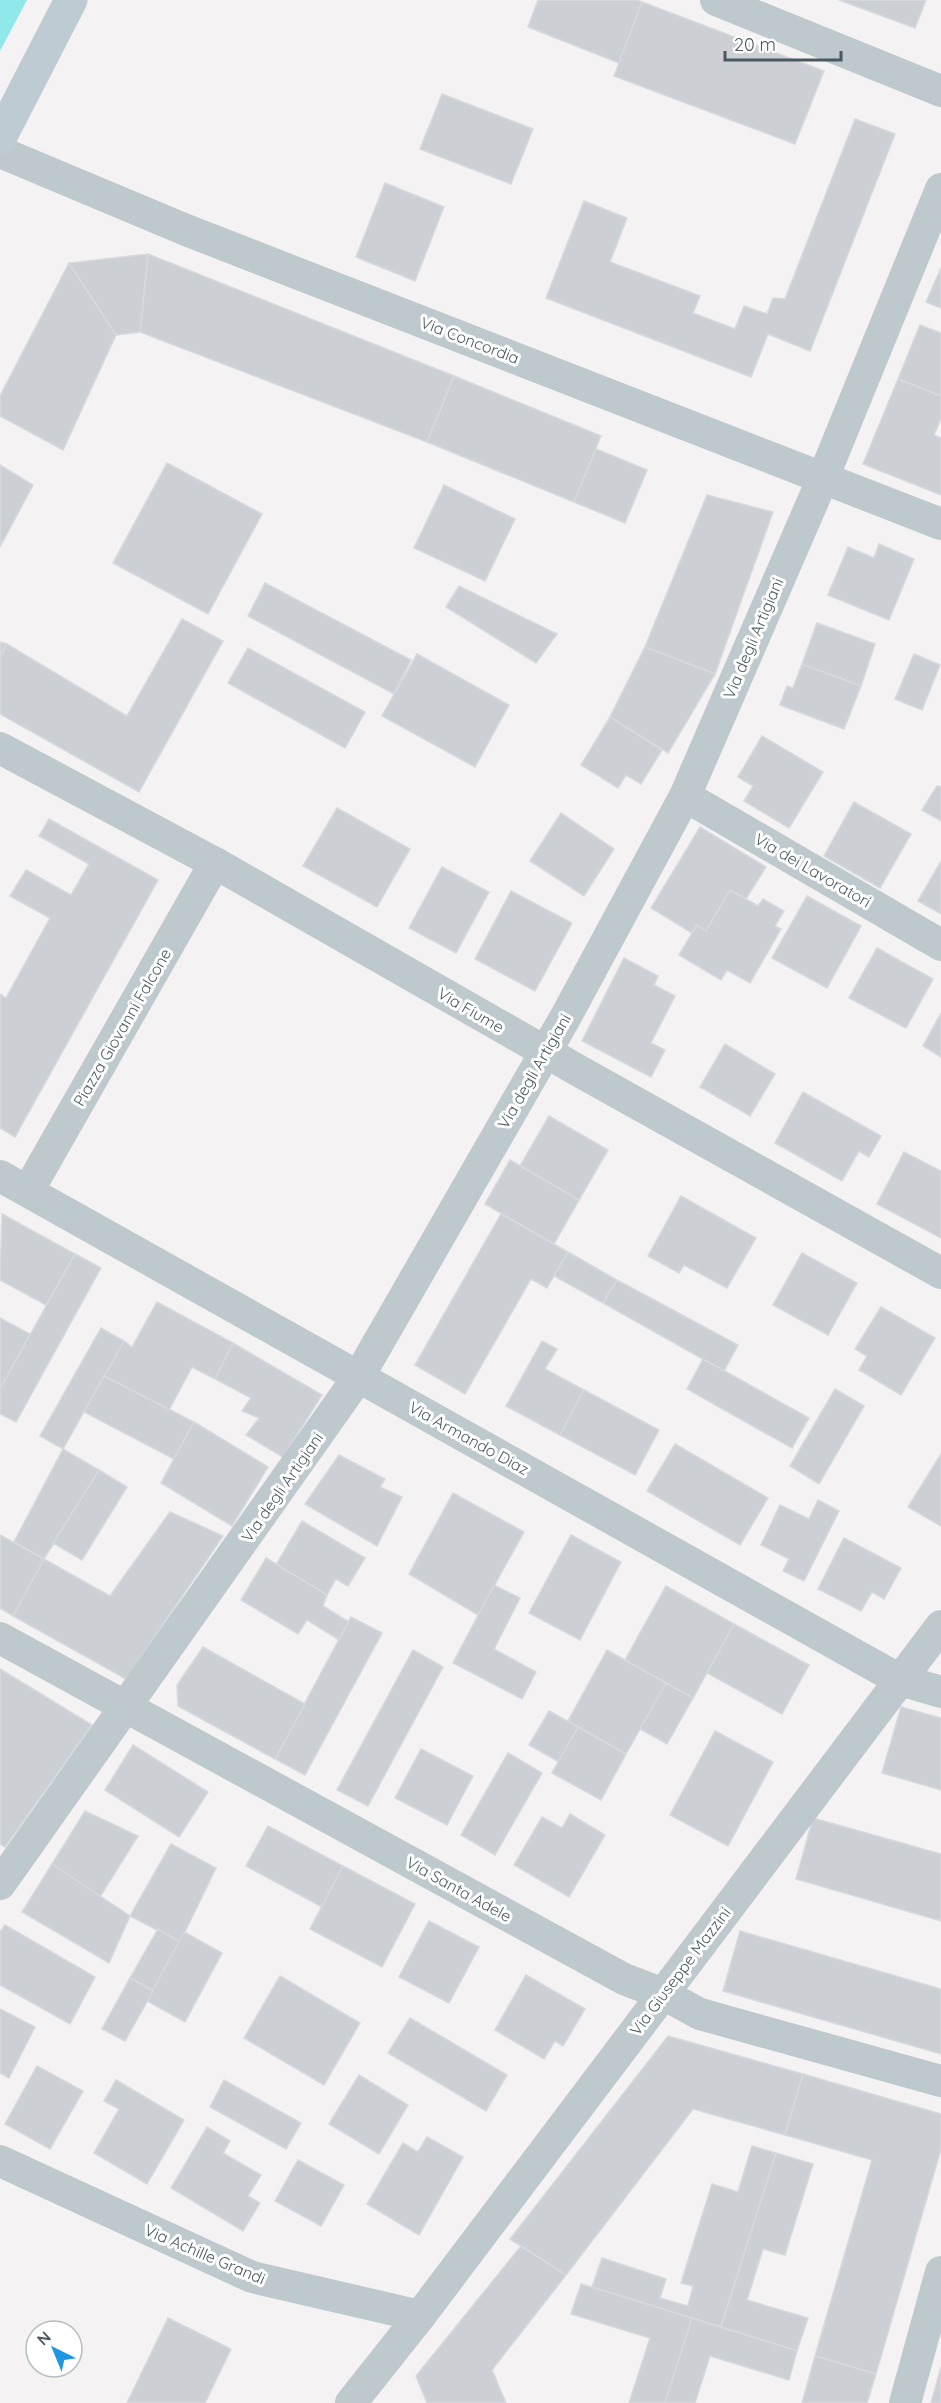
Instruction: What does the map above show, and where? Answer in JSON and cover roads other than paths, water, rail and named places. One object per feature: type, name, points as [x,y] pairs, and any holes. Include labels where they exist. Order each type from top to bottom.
[{"type":"main road","points":[[0,138],[71,0]]},
{"type":"street","points":[[716,0],[941,91]]},
{"type":"street","name":"Via Concordia","points":[[0,152],[186,230],[941,524]]},
{"type":"street","name":"Via degli Artigiani","points":[[0,1884],[359,1376],[545,1052],[685,796],[823,478],[941,189]]},
{"type":"street","name":"Via Fiume","points":[[0,748],[215,863],[545,1052],[941,1273]]},
{"type":"street","name":"Via dei Lavoratori","points":[[685,796],[941,945]]},
{"type":"street","name":"Piazza Giovanni Falcone","points":[[28,1191],[215,863]]},
{"type":"street","name":"Via Armando Diaz","points":[[0,1176],[900,1680],[941,1692]]},
{"type":"street","name":"Via Giuseppe Mazzini","points":[[351,2403],[420,2316],[941,1626]]},
{"type":"street","name":"Via Santa Adele","points":[[0,1638],[624,1980],[663,1994],[700,2014],[941,2081]]},
{"type":"street","name":"Via Achille Grandi","points":[[0,2162],[252,2277],[420,2316]]},
{"type":"street","points":[[905,2403],[941,2272]]},
{"type":"water","points":[[0,0],[27,0],[0,51]]}]
